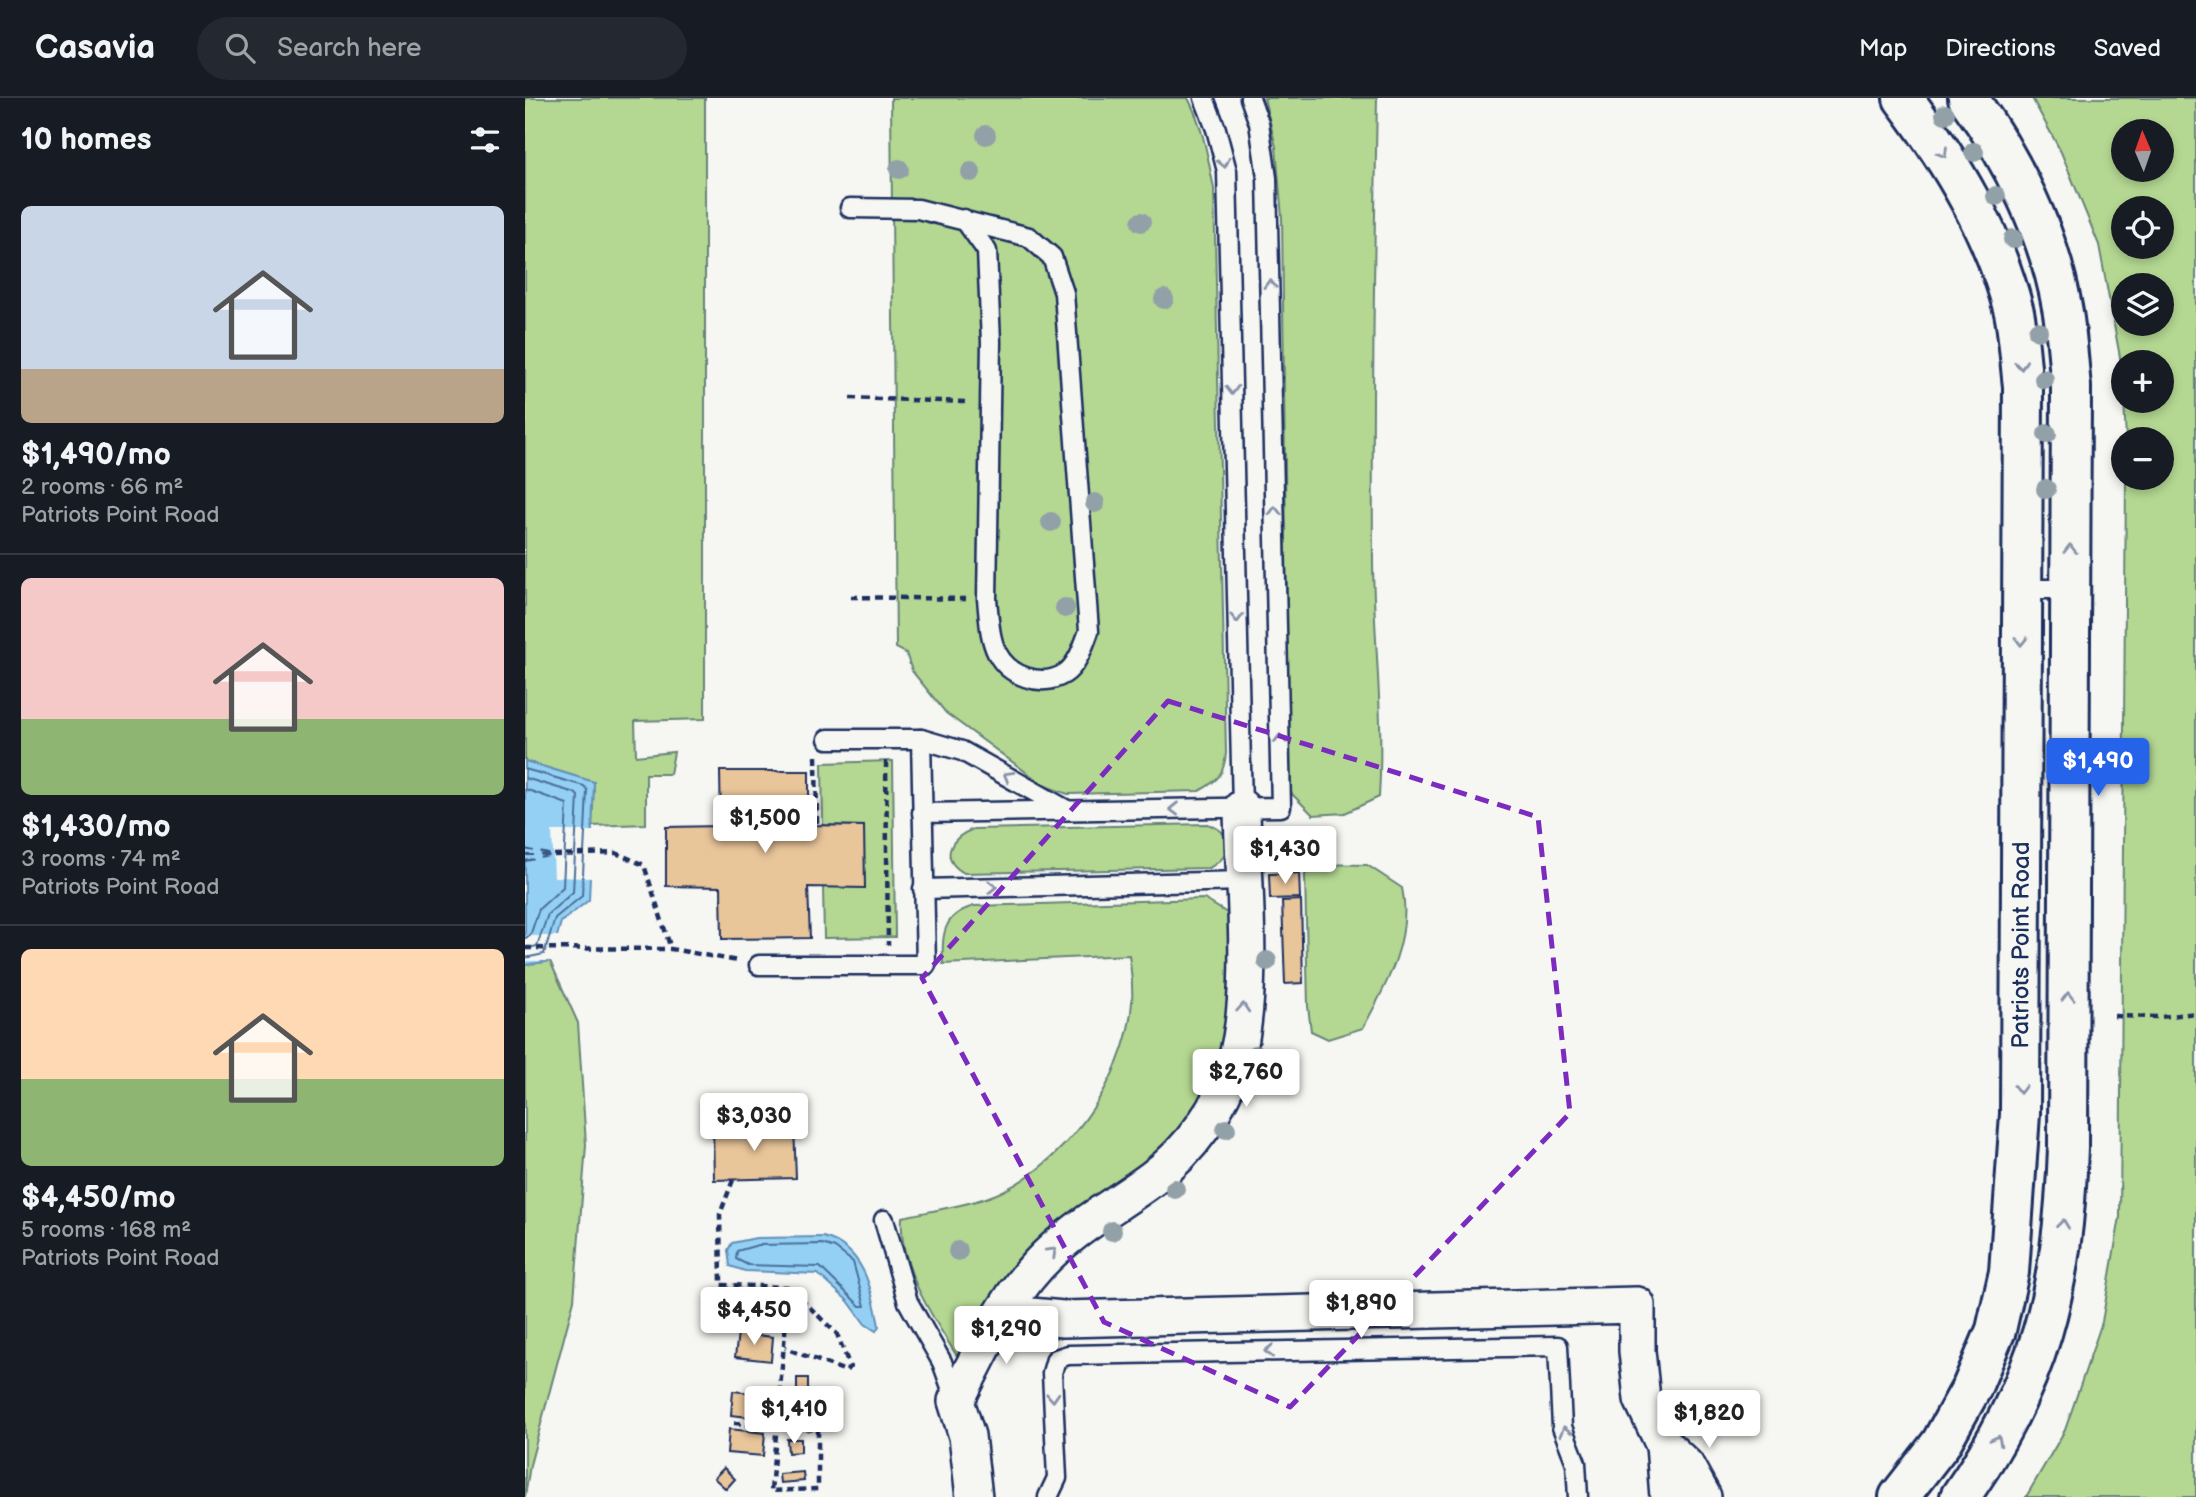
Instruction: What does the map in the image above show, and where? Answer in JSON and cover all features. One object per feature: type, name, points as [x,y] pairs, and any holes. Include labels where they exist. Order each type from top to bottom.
[{"type":"street","name":"Patriots Point Road","points":[[1899,1497],[1941,1443],[1972,1387],[1996,1330],[2009,1272],[2020,1114],[2023,386],[2014,314],[1996,253],[1970,198],[1936,141],[1903,98]]},
{"type":"street","name":"Patriots Point Road","points":[[1960,1497],[1989,1455],[2028,1379],[2047,1326],[2063,1228],[2068,1148],[2071,387],[2062,305],[2040,229],[1995,135],[1968,98]]},
{"type":"street","points":[[974,1497],[967,1436],[956,1401],[1009,1305],[1037,1266],[1072,1232],[1154,1178],[1181,1154],[1223,1094],[1236,1062],[1246,975],[1242,808]]},
{"type":"street","points":[[1009,1305],[1020,1315],[1063,1319],[1637,1305],[1642,1399],[1664,1445],[1686,1466],[1703,1497]]},
{"type":"street","points":[[1664,1445],[1668,1497]]},
{"type":"lane","points":[[1204,98],[1216,129],[1227,171],[1242,808]]},
{"type":"lane","points":[[922,813],[1281,807],[1267,178],[1259,123],[1250,98]]},
{"type":"lane","points":[[850,208],[918,209],[964,219],[1029,237],[1052,257],[1064,293],[1089,596],[1089,631],[1081,651],[1065,673],[1042,680],[1017,675],[998,655],[990,631],[987,599],[991,342],[987,251],[964,219]]},
{"type":"lane","points":[[2021,589],[2070,589]]},
{"type":"lane","points":[[822,745],[885,739],[921,739],[962,751],[1067,810]]},
{"type":"lane","points":[[759,965],[926,965],[921,739]]},
{"type":"lane","points":[[923,889],[1244,881]]},
{"type":"lane","points":[[884,1220],[908,1302],[941,1362],[956,1401]]},
{"type":"lane","points":[[1048,1497],[1057,1478],[1052,1373],[1056,1359],[1068,1355],[1557,1346],[1562,1427],[1576,1464],[1578,1497]]},
{"type":"path","points":[[850,398],[990,403]]},
{"type":"path","points":[[851,597],[987,599]]},
{"type":"path","points":[[885,739],[888,965]]},
{"type":"path","points":[[817,825],[822,745]]},
{"type":"path","points":[[554,855],[616,853],[644,865],[671,949]]},
{"type":"path","points":[[525,948],[671,949],[759,965]]},
{"type":"path","points":[[2114,1016],[2196,1013]]},
{"type":"path","points":[[733,1180],[720,1214],[721,1285],[789,1287],[837,1334],[850,1367],[846,1371],[785,1349]]},
{"type":"path","points":[[734,1423],[778,1427],[818,1430],[818,1489],[771,1491],[778,1427],[785,1349],[789,1287]]},
{"type":"path","points":[[787,1497],[795,1490]]},
{"type":"highlighted area","points":[[1168,701],[1538,817],[1570,1113],[1290,1407],[1104,1322],[922,978]]},
{"type":"green space","points":[[525,98],[705,98],[705,719],[635,721],[636,756],[674,752],[670,774],[646,774],[646,824],[592,826],[594,782],[525,761]]},
{"type":"green space","points":[[891,98],[1188,98],[1198,120],[1214,189],[1226,753],[1219,776],[1199,791],[1068,794],[1045,786],[946,713],[912,671],[906,653],[896,648]]},
{"type":"green space","points":[[1264,98],[1377,98],[1373,506],[1380,710],[1379,797],[1345,813],[1313,815],[1289,791],[1282,218],[1276,147]]},
{"type":"green space","points":[[2032,98],[2196,98],[2196,1497],[2026,1497],[2065,1430],[2102,1322],[2120,1217],[2126,490],[2174,490],[2174,427],[2125,427],[2125,413],[2174,413],[2174,350],[2119,350],[2116,336],[2174,336],[2174,273],[2111,273],[2111,309],[2099,245],[2061,152]]},
{"type":"green space","points":[[893,761],[895,937],[824,938],[823,887],[864,887],[864,826],[823,825],[822,763]]},
{"type":"green space","points":[[1208,824],[1223,834],[1228,845],[1223,857],[1209,868],[964,873],[951,861],[950,855],[954,842],[974,829]]},
{"type":"green space","points":[[1312,864],[1367,865],[1402,888],[1404,907],[1401,943],[1395,961],[1363,1028],[1328,1039],[1311,1031],[1308,1006],[1305,875]]},
{"type":"green space","points":[[1204,899],[1227,913],[1231,924],[1231,1008],[1215,1069],[1193,1116],[1160,1152],[1059,1222],[1012,1268],[957,1356],[911,1272],[905,1254],[902,1217],[986,1198],[1013,1186],[1039,1168],[1063,1146],[1085,1120],[1103,1092],[1117,1062],[1127,1032],[1132,990],[1129,955],[943,964],[946,928],[956,915],[974,906]]},
{"type":"green space","points":[[550,961],[578,1023],[586,1145],[574,1300],[530,1465],[525,1497],[525,965]]},
{"type":"water","points":[[525,761],[594,782],[589,900],[561,922],[550,961],[525,965]]},
{"type":"water","points":[[823,1237],[848,1250],[863,1271],[876,1312],[879,1326],[876,1331],[865,1324],[848,1301],[818,1274],[745,1271],[730,1266],[728,1250],[732,1243],[756,1238]]},
{"type":"pier","points":[[552,831],[595,831],[593,878],[554,877]]},
{"type":"pier","points":[[525,936],[561,936],[553,961],[525,961]]},
{"type":"building","points":[[720,771],[809,771],[809,825],[864,826],[865,888],[808,887],[810,938],[722,939],[721,887],[666,886],[666,827],[721,826]]},
{"type":"building","points":[[1299,873],[1300,898],[1270,899],[1269,874]]},
{"type":"building","points":[[1301,900],[1303,983],[1285,984],[1282,901]]},
{"type":"building","points":[[794,1126],[796,1178],[714,1180],[713,1127]]},
{"type":"building","points":[[738,1333],[773,1337],[771,1361],[735,1357]]},
{"type":"building","points":[[797,1378],[808,1378],[808,1405],[797,1405]]},
{"type":"building","points":[[733,1391],[769,1395],[767,1419],[731,1415]]},
{"type":"building","points":[[729,1429],[765,1433],[763,1456],[727,1453]]},
{"type":"building","points":[[787,1439],[801,1439],[801,1452],[788,1453]]},
{"type":"building","points":[[724,1468],[735,1479],[726,1489],[714,1478]]},
{"type":"building","points":[[803,1472],[804,1481],[780,1483],[779,1474]]},
{"type":"ferry route","points":[[525,849],[553,855]]},
{"type":"ferry route","points":[[525,855],[549,855]]},
{"type":"ferry route","points":[[525,861],[554,855]]}]
